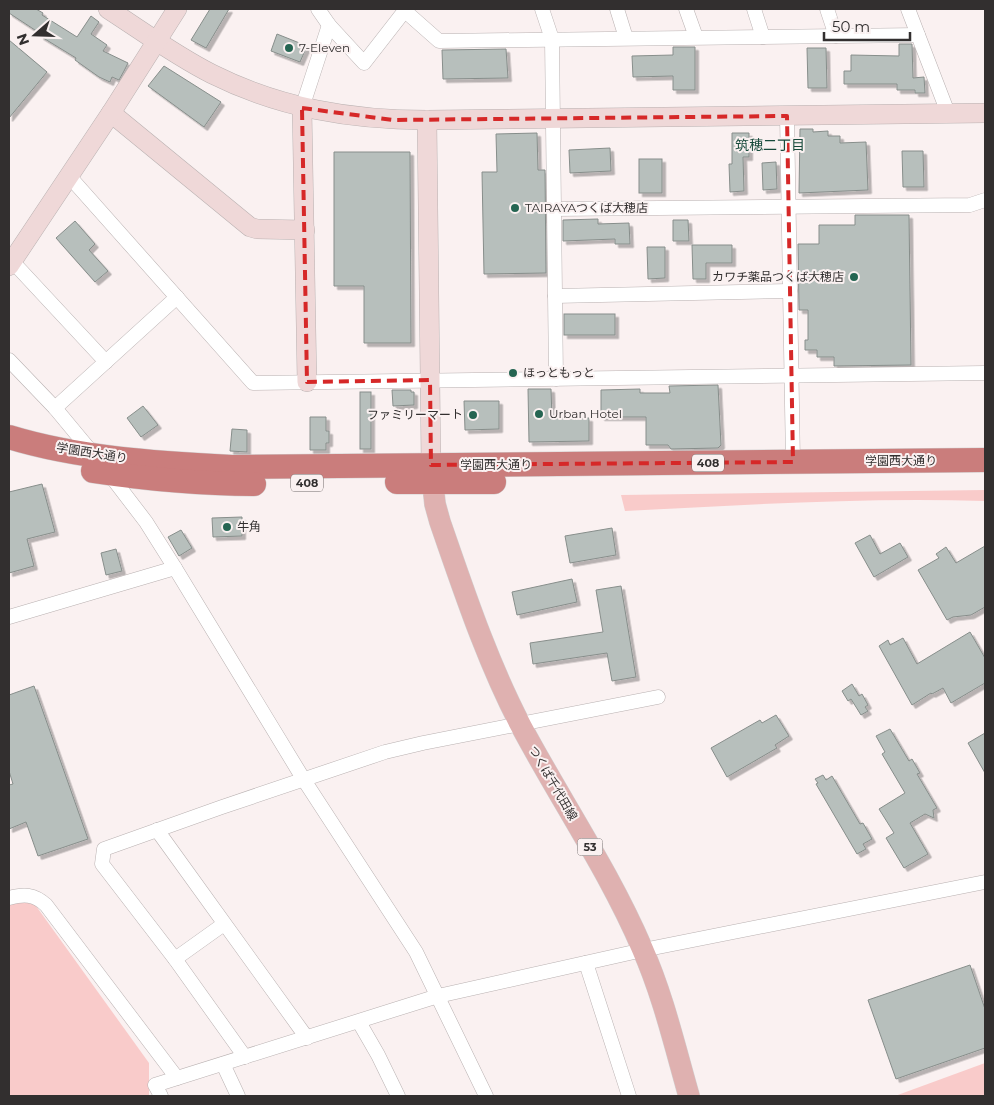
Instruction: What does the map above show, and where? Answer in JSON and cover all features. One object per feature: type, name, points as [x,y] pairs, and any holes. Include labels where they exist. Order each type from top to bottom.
[{"type":"highway","name":"学園西大通り","points":[[9,437],[52,448],[101,464]]},
{"type":"highway","name":"学園西大通り","points":[[9,454],[58,465],[179,464],[432,474],[985,476]]},
{"type":"highway","name":"学園西大通り","points":[[432,474],[793,462],[985,460]]},
{"type":"main road","name":"つくば千代田線","points":[[432,474],[435,504],[440,522],[470,606],[501,683],[520,724],[602,868],[643,950],[662,1004],[689,1096]]},
{"type":"street","points":[[108,9],[212,74],[242,88],[302,108],[332,114],[393,120],[427,120],[985,113]]},
{"type":"street","points":[[106,362],[10,264],[178,9]]},
{"type":"street","points":[[318,9],[329,25],[364,63],[406,10],[439,41],[918,35]]},
{"type":"street","points":[[542,9],[552,39],[556,379]]},
{"type":"street","points":[[617,9],[626,38]]},
{"type":"street","points":[[686,9],[696,37]]},
{"type":"street","points":[[754,9],[763,36]]},
{"type":"street","points":[[827,9],[836,36]]},
{"type":"street","points":[[908,9],[948,113]]},
{"type":"street","points":[[307,382],[302,108],[329,25]]},
{"type":"street","points":[[111,113],[250,227],[257,229],[305,230]]},
{"type":"street","points":[[787,116],[793,462]]},
{"type":"street","points":[[427,120],[432,474]]},
{"type":"street","points":[[69,176],[253,383],[985,373]]},
{"type":"street","points":[[554,209],[970,205],[985,200]]},
{"type":"street","points":[[555,296],[790,291]]},
{"type":"street","points":[[55,408],[176,297]]},
{"type":"street","points":[[9,360],[55,408],[146,522],[304,780],[416,952],[486,1096]]},
{"type":"street","points":[[9,617],[175,568]]},
{"type":"street","points":[[245,1057],[175,959],[102,864],[104,849],[385,752],[658,697]]},
{"type":"street","points":[[157,830],[307,1038]]},
{"type":"street","points":[[161,1096],[155,1085],[438,996],[643,950],[985,882]]},
{"type":"street","points":[[9,898],[25,894],[38,898],[46,905],[177,1078]]},
{"type":"street","points":[[175,959],[224,924]]},
{"type":"street","points":[[586,963],[629,1096]]},
{"type":"street","points":[[359,1022],[398,1096]]},
{"type":"street","points":[[223,1064],[238,1096]]},
{"type":"highlighted area","points":[[302,108],[393,120],[787,116],[793,462],[431,465],[430,380],[307,382]]},
{"type":"shaded area","points":[[985,490],[985,501],[850,501],[625,511],[621,495]]},
{"type":"shaded area","points":[[31,899],[149,1063],[149,1096],[9,1096],[9,905]]},
{"type":"shaded area","points":[[985,1063],[985,1096],[895,1096]]},
{"type":"building","points":[[9,9],[36,9],[43,13],[42,15],[77,37],[91,16],[99,22],[91,34],[107,45],[103,51],[128,63],[119,80],[112,77],[110,82],[99,77],[75,60],[76,58],[40,36],[41,34],[9,13]]},
{"type":"building","points":[[210,9],[229,9],[206,48],[191,40]]},
{"type":"building","name":"7-Eleven","points":[[277,34],[307,46],[300,62],[271,51]]},
{"type":"building","points":[[9,40],[47,72],[9,118]]},
{"type":"building","points":[[899,44],[912,44],[913,78],[924,77],[925,93],[915,93],[915,90],[897,90],[897,84],[844,84],[844,71],[851,71],[851,55],[899,56]]},
{"type":"building","points":[[673,47],[695,47],[695,90],[673,90],[673,76],[633,77],[632,56],[673,55]]},
{"type":"building","points":[[807,48],[826,48],[827,88],[808,88]]},
{"type":"building","points":[[506,49],[508,78],[443,79],[442,50]]},
{"type":"building","points":[[164,66],[221,102],[204,127],[148,86]]},
{"type":"building","points":[[800,129],[813,129],[813,132],[828,131],[828,136],[840,136],[840,143],[866,142],[868,190],[799,193]]},
{"type":"building","name":"TAIRAYAつくば大穂店","points":[[537,133],[538,170],[545,170],[546,273],[484,274],[482,172],[497,172],[496,134]]},
{"type":"building","points":[[732,133],[749,133],[749,157],[743,157],[744,191],[730,192],[729,164],[732,164]]},
{"type":"building","points":[[610,148],[611,171],[570,173],[569,150]]},
{"type":"building","points":[[902,151],[923,151],[924,187],[903,187]]},
{"type":"building","points":[[334,152],[410,152],[411,343],[364,343],[364,286],[334,286]]},
{"type":"building","points":[[639,159],[662,159],[662,193],[639,193]]},
{"type":"building","points":[[776,162],[777,189],[763,190],[762,163]]},
{"type":"building","name":"カワチ薬品つくば大穂店","points":[[855,215],[909,215],[911,365],[834,366],[834,357],[817,357],[817,350],[805,350],[805,340],[808,340],[808,310],[799,310],[798,244],[819,244],[819,225],[855,225]]},
{"type":"building","points":[[598,219],[598,224],[629,223],[630,244],[615,244],[615,239],[563,241],[563,220]]},
{"type":"building","points":[[673,220],[688,220],[689,241],[673,241]]},
{"type":"building","points":[[75,221],[95,244],[89,250],[108,271],[95,282],[56,238]]},
{"type":"building","points":[[692,245],[732,245],[732,263],[706,263],[706,279],[693,279]]},
{"type":"building","points":[[647,247],[665,247],[665,278],[648,279]]},
{"type":"building","points":[[564,314],[615,314],[615,335],[564,335]]},
{"type":"building","points":[[718,385],[721,445],[718,448],[671,449],[668,445],[646,445],[646,417],[601,417],[601,390],[640,389],[640,393],[670,393],[669,386]]},
{"type":"building","name":"Urban Hotel","points":[[528,389],[551,389],[552,418],[589,418],[589,441],[529,442]]},
{"type":"building","points":[[392,390],[411,390],[411,392],[414,392],[414,405],[393,406]]},
{"type":"building","points":[[360,392],[371,392],[371,449],[360,449]]},
{"type":"building","points":[[464,401],[499,401],[499,429],[465,430]]},
{"type":"building","points":[[143,406],[158,425],[141,437],[127,418]]},
{"type":"building","points":[[310,417],[326,417],[326,431],[329,431],[329,443],[326,443],[326,450],[310,450]]},
{"type":"building","points":[[232,429],[247,430],[247,452],[230,451]]},
{"type":"building","points":[[42,484],[55,532],[27,539],[34,566],[9,573],[9,492]]},
{"type":"building","name":"牛角","points":[[242,517],[242,536],[213,537],[212,518]]},
{"type":"building","points":[[612,528],[616,555],[570,563],[565,536]]},
{"type":"building","points":[[181,530],[192,548],[179,556],[168,537]]},
{"type":"building","points":[[870,535],[880,554],[900,543],[908,557],[874,577],[855,543]]},
{"type":"building","points":[[985,546],[985,607],[971,615],[953,617],[947,620],[918,570],[939,558],[936,554],[946,547],[956,563]]},
{"type":"building","points":[[116,549],[122,571],[106,575],[101,553]]},
{"type":"building","points":[[572,579],[577,602],[517,615],[512,592]]},
{"type":"building","points":[[621,586],[636,677],[612,681],[607,653],[533,664],[530,643],[603,632],[596,590]]},
{"type":"building","points":[[970,632],[985,658],[985,683],[951,703],[943,688],[912,705],[879,646],[888,640],[890,645],[903,638],[917,664]]},
{"type":"building","points":[[852,684],[859,696],[862,694],[868,705],[865,707],[868,711],[861,715],[851,699],[848,701],[842,691]]},
{"type":"building","points":[[34,686],[88,839],[38,856],[26,822],[9,829],[9,785],[13,784],[9,771],[9,695]]},
{"type":"building","points":[[776,715],[789,736],[775,745],[777,748],[727,777],[711,748],[760,720],[762,723]]},
{"type":"building","points":[[890,729],[909,761],[912,759],[920,773],[917,774],[937,808],[933,810],[934,818],[925,814],[910,823],[928,854],[904,868],[886,838],[894,833],[879,809],[905,793],[882,754],[885,752],[876,736]]},
{"type":"building","points":[[985,733],[985,773],[968,743]]},
{"type":"building","points":[[823,775],[826,780],[832,776],[860,824],[863,823],[872,839],[863,844],[866,849],[857,854],[816,784],[818,783],[815,779]]},
{"type":"building","points":[[970,965],[985,1009],[985,1048],[896,1079],[868,1000]]},
{"type":"place","name":"7-Eleven","points":[[289,48]]},
{"type":"place","name":"TAIRAYAつくば大穂店","points":[[515,208]]},
{"type":"place","name":"カワチ薬品つくば大穂店","points":[[854,277]]},
{"type":"place","name":"ほっともっと","points":[[513,373]]},
{"type":"place","name":"Urban Hotel","points":[[539,414]]},
{"type":"place","name":"ファミリーマート","points":[[473,415]]},
{"type":"place","name":"牛角","points":[[227,527]]},
{"type":"district","name":"筑穂二丁目","points":[[770,145]]}]
